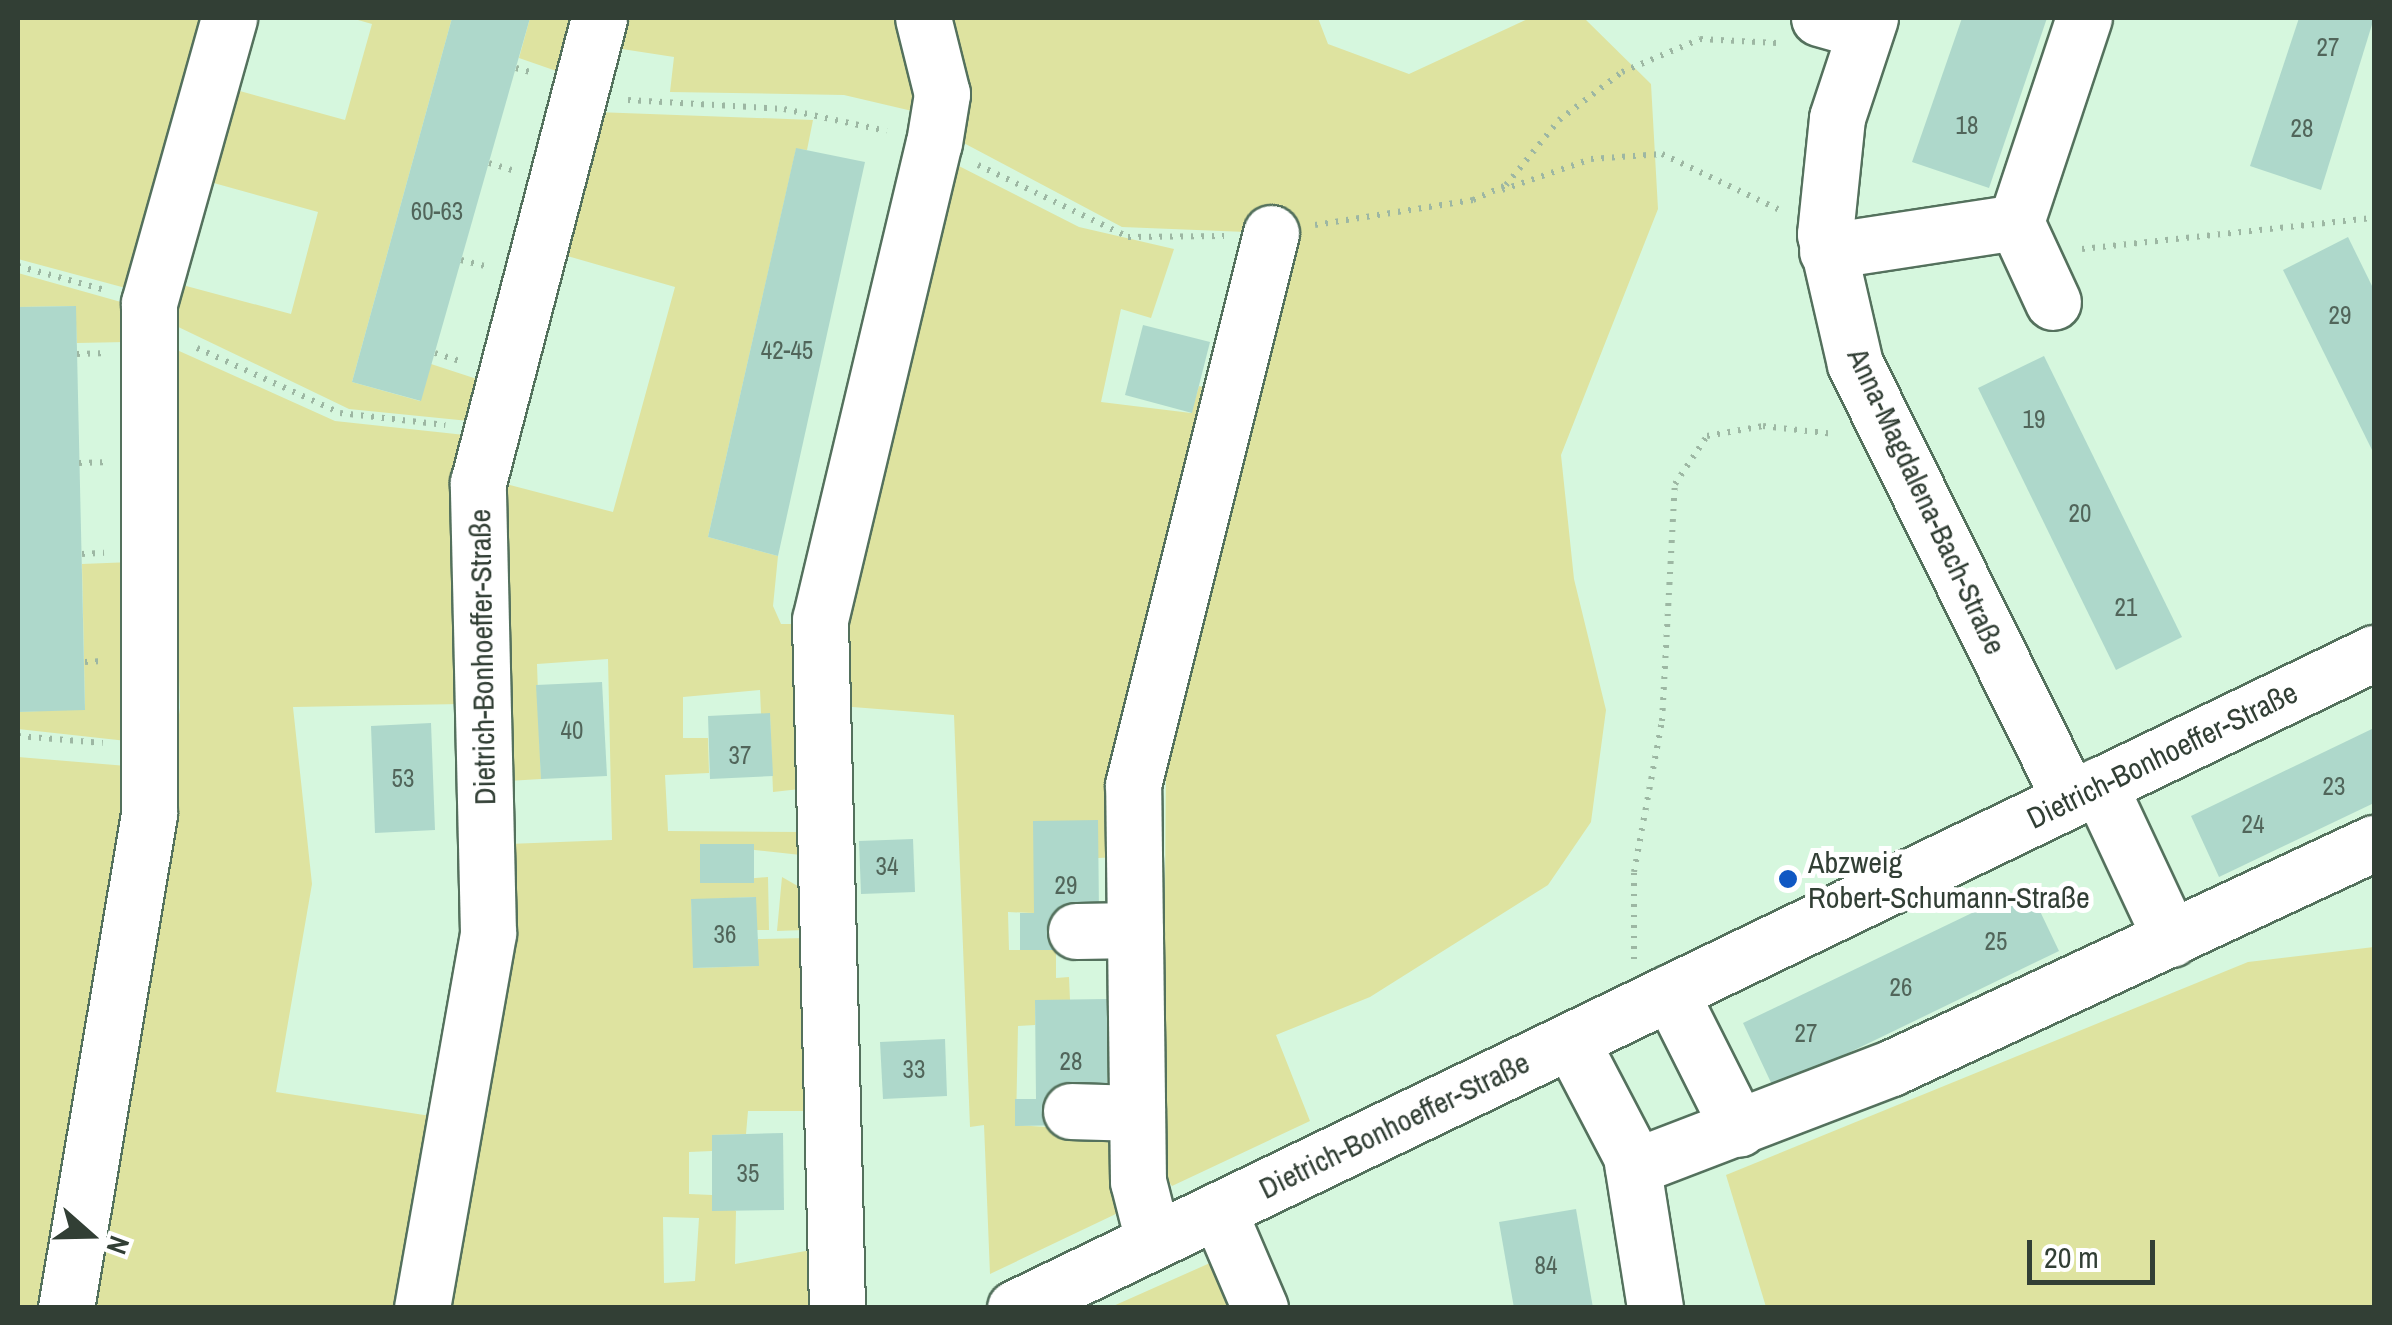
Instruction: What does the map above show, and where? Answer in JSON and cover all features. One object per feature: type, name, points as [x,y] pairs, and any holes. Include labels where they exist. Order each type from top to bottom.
[{"type":"street","name":"Dietrich-Bonhoeffer-Straße","points":[[422,1308],[488,933],[478,484],[486,429],[583,88],[599,18]]},
{"type":"street","points":[[837,1308],[820,620],[934,143],[942,94],[923,18]]},
{"type":"street","points":[[1826,243],[2033,260],[2084,18]]},
{"type":"street","points":[[66,1308],[154,748],[148,315],[180,230],[233,28]]},
{"type":"street","name":"Anna-Magdalena-Bach-Straße","points":[[1835,28],[1837,118],[1826,243],[1855,364],[2084,792],[2171,940]]},
{"type":"street","points":[[1153,1240],[1138,1181],[1133,785],[1146,705],[1271,232]]},
{"type":"street","name":"Dietrich-Bonhoeffer-Straße","points":[[1015,1308],[2374,653]]},
{"type":"street","points":[[1632,1167],[1739,1129],[2171,940],[2374,842]]},
{"type":"street","points":[[1076,932],[1135,930]]},
{"type":"street","points":[[1654,1000],[1739,1129]]},
{"type":"street","points":[[1570,1040],[1632,1167],[1655,1308]]},
{"type":"street","points":[[1071,1110],[1137,1113]]},
{"type":"street","points":[[1218,1210],[1260,1308]]},
{"type":"path","points":[[1498,190],[1559,120],[1647,59],[1700,39],[1835,28]]},
{"type":"path","points":[[583,88],[659,105],[784,109],[934,143],[1128,237],[1271,232],[1498,190],[1592,158],[1662,154],[1826,243]]},
{"type":"path","points":[[2033,260],[2374,218]]},
{"type":"path","points":[[18,266],[148,315],[340,413],[486,429]]},
{"type":"path","points":[[1654,1000],[1634,872],[1662,720],[1675,484],[1707,436],[1764,426],[1857,434],[1885,424]]},
{"type":"path","points":[[18,736],[154,748]]},
{"type":"green space","points":[[18,18],[208,18],[133,290],[18,259]]},
{"type":"green space","points":[[351,18],[452,18],[352,382],[420,401],[431,364],[480,380],[469,421],[349,409],[170,323],[175,283],[291,314],[318,212],[203,180],[229,88],[345,120],[372,24]]},
{"type":"green space","points":[[530,18],[579,18],[565,74],[519,58]]},
{"type":"green space","points":[[622,18],[905,18],[925,114],[844,95],[670,92],[674,57],[622,49]]},
{"type":"green space","points":[[948,18],[1318,18],[1328,44],[1409,74],[1530,18],[1584,18],[1651,84],[1658,209],[1561,455],[1574,579],[1606,710],[1591,822],[1548,885],[1370,997],[1276,1035],[1310,1121],[1172,1186],[1163,1174],[1166,761],[1271,233],[1122,227],[958,140]]},
{"type":"green space","points":[[596,112],[813,120],[807,150],[796,149],[708,537],[778,556],[773,606],[781,624],[804,624],[800,789],[773,792],[770,714],[761,714],[760,690],[683,697],[683,738],[708,738],[709,773],[665,775],[668,831],[799,832],[801,855],[700,844],[701,883],[768,877],[769,930],[757,930],[755,897],[691,900],[694,968],[758,966],[758,939],[806,938],[807,1111],[748,1111],[746,1134],[712,1135],[712,1151],[689,1152],[689,1194],[712,1195],[736,1211],[735,1264],[811,1250],[812,1307],[445,1308],[508,844],[612,840],[608,659],[537,664],[541,779],[506,781],[498,482],[613,512],[675,287],[557,253]],"holes":[[[663,1217],[699,1218],[695,1281],[664,1283]]]},
{"type":"green space","points":[[953,163],[1079,227],[1174,249],[1151,318],[1121,309],[1101,402],[1191,413],[1199,386],[1213,390],[1134,667],[1119,857],[1098,858],[1034,913],[1008,912],[1009,950],[1056,950],[1056,978],[1069,977],[1070,1000],[1035,1000],[1035,1025],[1018,1026],[1016,1125],[1121,1132],[1120,1212],[990,1274],[984,1125],[970,1127],[954,715],[840,706],[851,603]]},
{"type":"green space","points":[[18,273],[121,302],[126,342],[77,343],[75,306],[18,307]]},
{"type":"green space","points":[[168,346],[335,421],[465,435],[461,704],[293,707],[312,884],[276,1092],[437,1117],[399,1307],[88,1308],[180,708]]},
{"type":"green space","points":[[132,562],[136,742],[18,729],[18,712],[85,709],[82,564]]},
{"type":"green space","points":[[18,757],[139,767],[40,1308],[18,1307]]},
{"type":"green space","points":[[782,877],[803,889],[804,930],[777,931]]},
{"type":"green space","points":[[2374,947],[2374,1307],[1766,1307],[1726,1175],[2248,962]]},
{"type":"green space","points":[[1210,1263],[1229,1307],[1111,1307]]},
{"type":"building","points":[[452,18],[530,18],[421,401],[352,382]]},
{"type":"building","points":[[1962,18],[2047,18],[1989,188],[1912,162]]},
{"type":"building","points":[[2299,18],[2374,18],[2321,190],[2250,166]]},
{"type":"building","points":[[796,148],[865,162],[778,556],[708,537]]},
{"type":"building","points":[[2348,237],[2374,290],[2374,454],[2283,270]]},
{"type":"building","points":[[76,306],[85,710],[18,712],[18,307]]},
{"type":"building","points":[[1143,325],[1210,342],[1192,413],[1125,395]]},
{"type":"building","points":[[2044,356],[2182,637],[2116,670],[1978,388]]},
{"type":"building","points":[[602,682],[607,776],[541,779],[536,685]]},
{"type":"building","points":[[770,713],[773,776],[710,779],[708,716]]},
{"type":"building","points":[[431,723],[435,830],[375,833],[371,726]]},
{"type":"building","points":[[2374,728],[2374,803],[2219,877],[2191,816]]},
{"type":"building","points":[[1098,820],[1099,913],[1076,950],[1020,950],[1020,913],[1034,913],[1033,821]]},
{"type":"building","points":[[913,839],[915,892],[861,894],[859,841]]},
{"type":"building","points":[[700,844],[754,844],[754,883],[700,883]]},
{"type":"building","points":[[2028,886],[2059,951],[1774,1089],[1743,1023]]},
{"type":"building","points":[[756,897],[759,966],[693,968],[691,899]]},
{"type":"building","points":[[1107,999],[1107,1097],[1071,1125],[1015,1126],[1015,1099],[1036,1099],[1035,1000]]},
{"type":"building","points":[[945,1039],[947,1096],[883,1099],[880,1042]]},
{"type":"building","points":[[783,1133],[784,1210],[712,1211],[712,1135]]},
{"type":"building","points":[[1576,1209],[1593,1308],[1514,1308],[1499,1222]]},
{"type":"place","name":"Abzweig Robert-Schumann-Straße","points":[[1788,879]]}]
